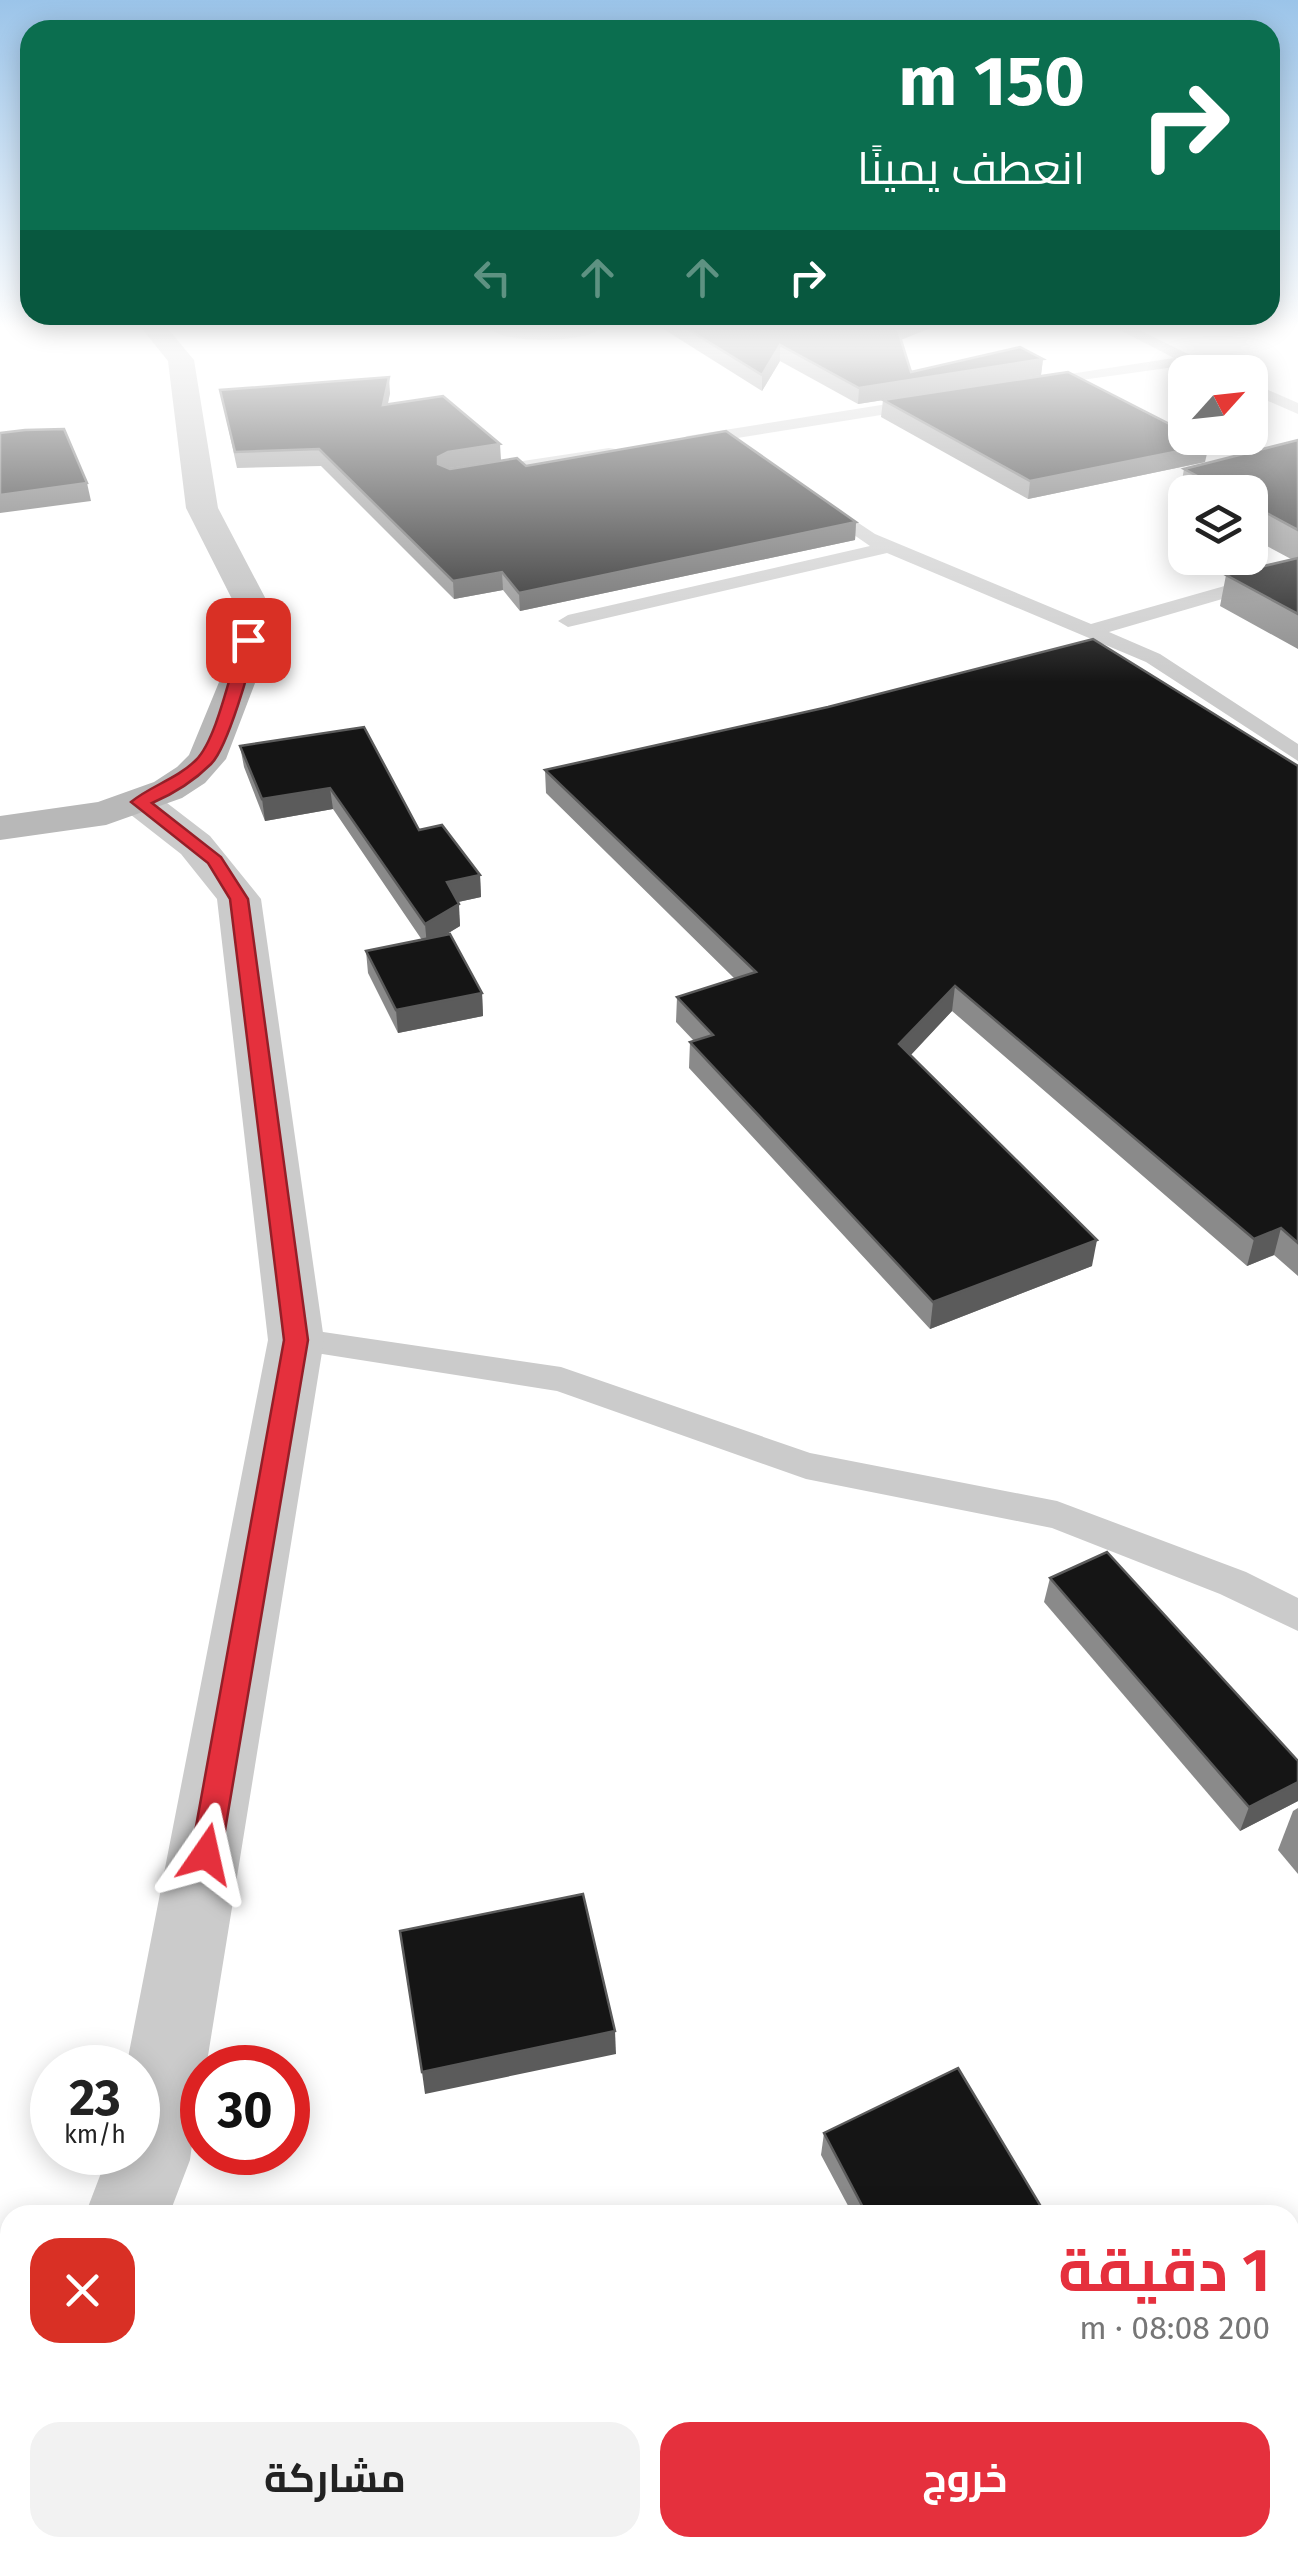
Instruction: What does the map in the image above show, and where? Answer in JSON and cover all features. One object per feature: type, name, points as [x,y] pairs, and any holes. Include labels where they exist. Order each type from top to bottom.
[{"type":"main road","points":[[0,828],[70,819],[140,802],[168,790],[207,760],[242,670],[254,610],[202,508],[193,444]]},
{"type":"street","points":[[131,2205],[149,2160],[255,1586],[296,1340],[239,899],[215,860],[140,802]]},
{"type":"lane","points":[[738,444],[757,458]]},
{"type":"lane","points":[[470,474],[627,450]]},
{"type":"lane","points":[[805,492],[868,538],[1153,658],[1298,754]]},
{"type":"lane","points":[[568,621],[888,547]]},
{"type":"lane","points":[[1090,631],[1298,572]]},
{"type":"lane","points":[[296,1340],[562,1379],[806,1466],[1057,1514],[1233,1582],[1298,1616]]},
{"type":"building","points":[[0,444],[71,444],[87,483],[0,495]]},
{"type":"building","points":[[233,444],[498,444],[438,457],[438,464],[450,469],[517,458],[526,466],[650,444],[745,444],[856,522],[519,593],[502,572],[453,581],[319,449],[235,452]]},
{"type":"building","points":[[963,444],[1168,444],[1168,453],[1030,481]]},
{"type":"building","points":[[1298,444],[1298,530],[1268,514],[1268,475],[1195,475],[1184,469],[1239,455],[1268,455],[1268,448]]},
{"type":"building","points":[[1298,558],[1298,614],[1226,575],[1268,575],[1268,565]]},
{"type":"building","points":[[1093,639],[1298,766],[1298,1243],[1281,1228],[1254,1239],[955,986],[899,1044],[1097,1240],[933,1302],[690,1042],[713,1035],[677,997],[756,972],[545,770],[828,707]]},
{"type":"building","points":[[364,727],[419,830],[442,825],[480,875],[447,882],[459,904],[425,924],[330,788],[262,799],[240,746]]},
{"type":"building","points":[[450,934],[482,993],[396,1010],[366,951]]},
{"type":"building","points":[[1107,1552],[1298,1761],[1298,1782],[1249,1807],[1050,1578]]},
{"type":"building","points":[[583,1894],[615,2031],[422,2072],[400,1931]]},
{"type":"building","points":[[958,2068],[1040,2205],[862,2205],[824,2133]]},
{"type":"route","points":[[206,1854],[296,1340],[239,899],[215,860],[140,802],[168,790],[207,760],[242,670],[248,640]]}]
